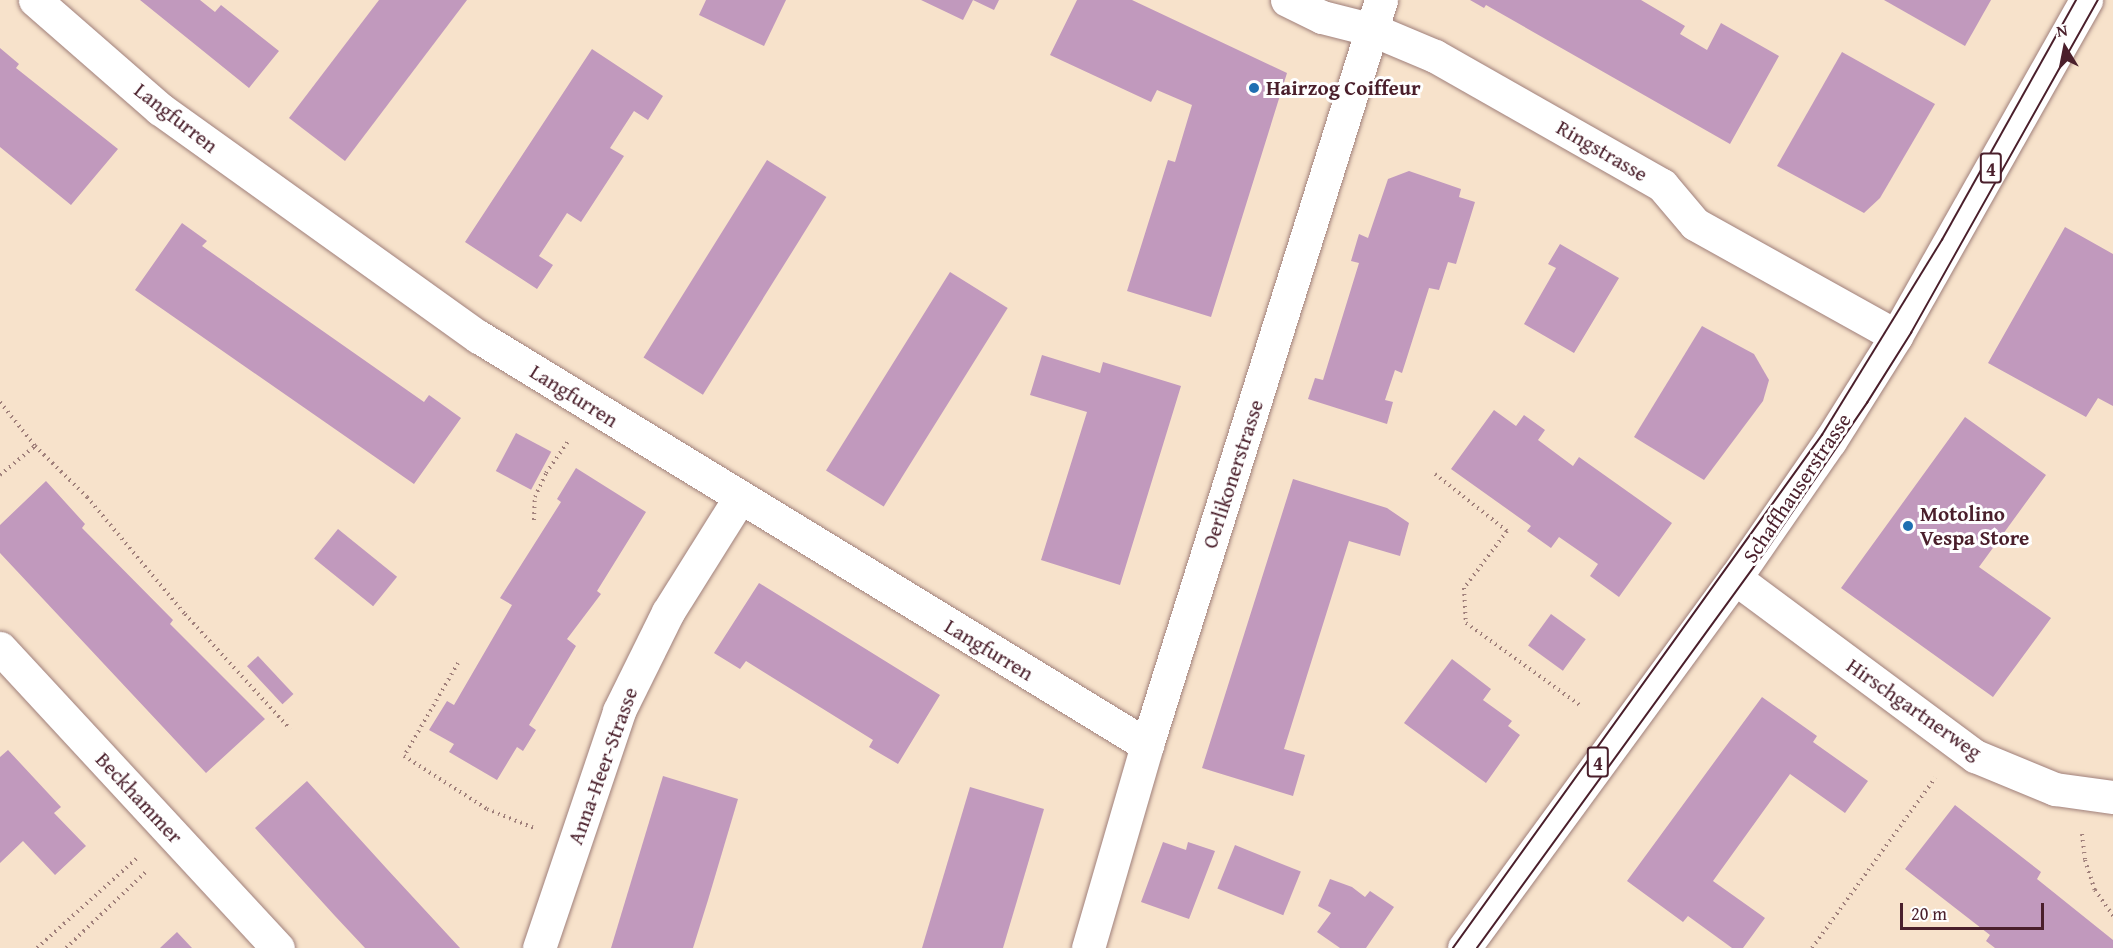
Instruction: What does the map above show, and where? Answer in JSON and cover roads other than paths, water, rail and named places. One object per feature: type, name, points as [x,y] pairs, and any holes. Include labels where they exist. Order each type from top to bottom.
[{"type":"street","name":"Langfurren","points":[[35,0],[160,109],[479,337],[739,499],[1147,745]]},
{"type":"street","name":"Ringstrasse","points":[[1287,0],[1322,17],[1377,15],[1435,56],[1662,185],[1695,224],[1896,336]]},
{"type":"street","name":"Schaffhauserstrasse","points":[[1464,948],[1735,578],[1896,336],[2086,0]]},
{"type":"street","name":"Oerlikonerstrasse","points":[[1088,948],[1147,745],[1377,15]]},
{"type":"street","name":"Anna-Heer-Strasse","points":[[539,948],[619,711],[668,612],[739,499]]},
{"type":"street","name":"Hirschgartnerweg","points":[[1735,578],[1975,756],[2055,789],[2113,797]]},
{"type":"street","name":"Beckhammer","points":[[0,648],[278,948]]},
{"type":"tram line","points":[[1453,948],[1822,435],[1942,240],[2076,0]]},
{"type":"tram line","points":[[1477,948],[1765,552],[1867,403],[1911,333],[2098,0]]},
{"type":"place","name":"Hairzog Coiffeur","points":[[1254,88]]},
{"type":"place","name":"Motolino Vespa Store","points":[[1908,526]]}]
